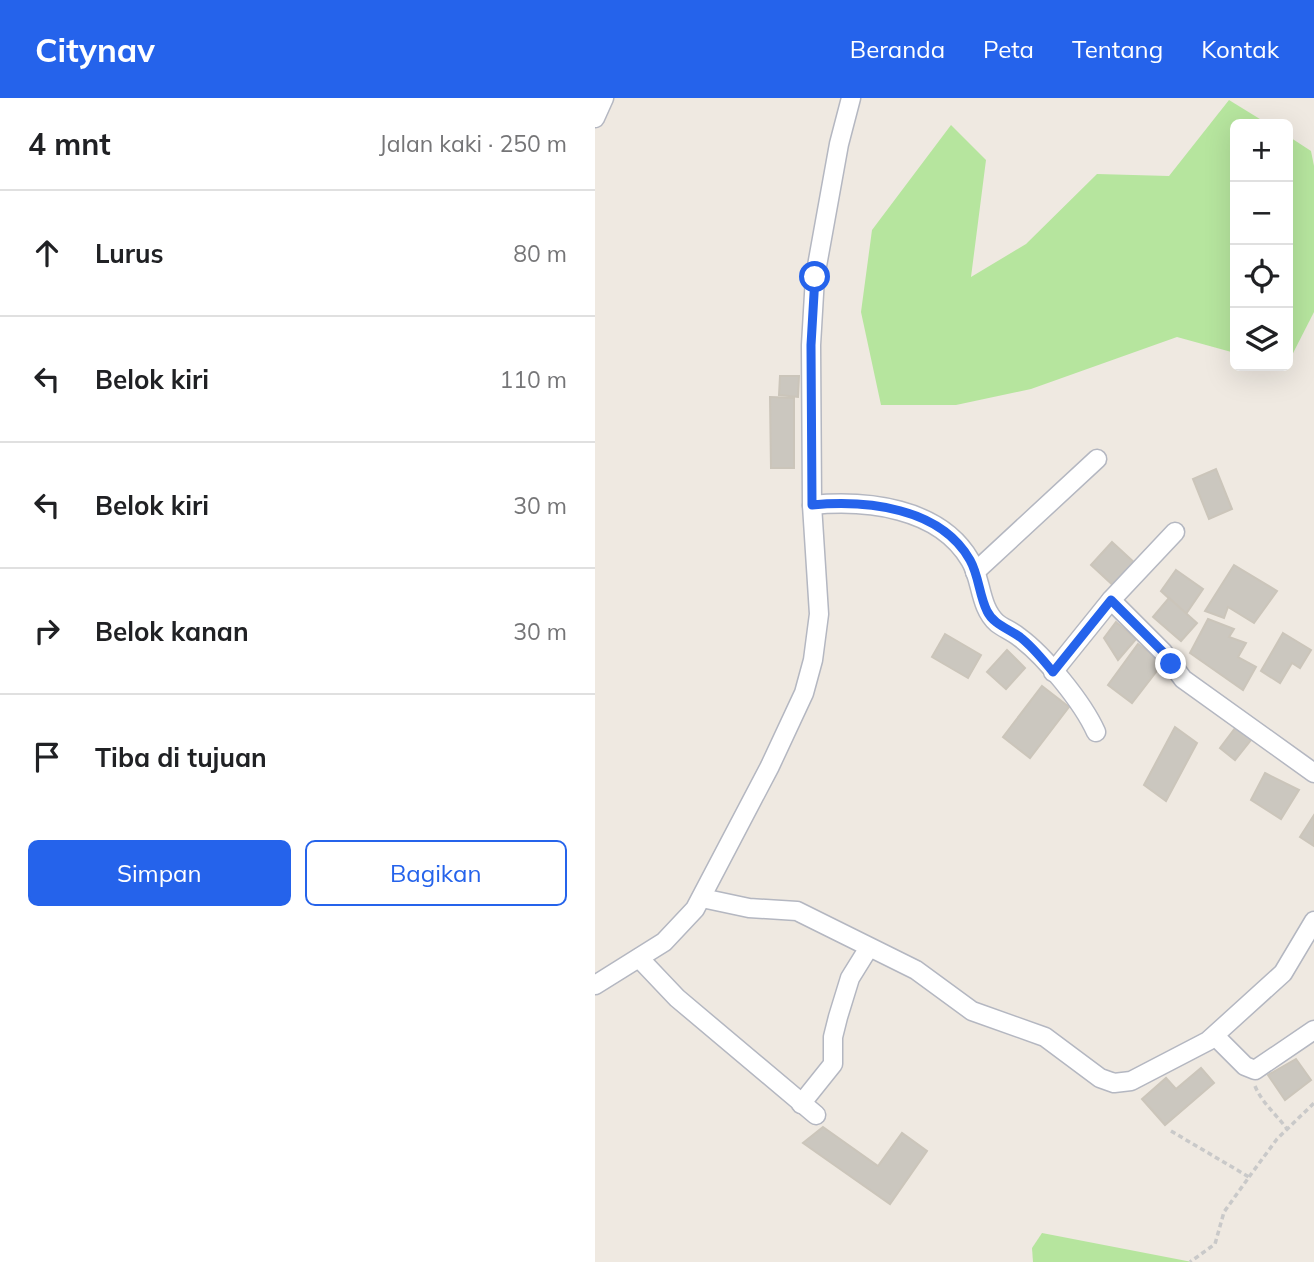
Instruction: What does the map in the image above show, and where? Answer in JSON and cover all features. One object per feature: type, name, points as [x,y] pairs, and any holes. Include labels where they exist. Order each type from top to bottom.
[{"type":"street","points":[[595,118],[604,98]]},
{"type":"street","points":[[595,985],[639,958],[678,929],[702,898],[804,693],[813,660],[820,614],[812,505],[811,345],[815,277],[839,144],[851,98]]},
{"type":"street","points":[[975,572],[1097,458]]},
{"type":"street","points":[[812,505],[846,502],[908,512],[954,541],[970,559],[987,612],[997,623],[1020,637],[1053,672],[1090,719],[1096,732]]},
{"type":"street","points":[[1053,672],[1111,600],[1175,532]]},
{"type":"street","points":[[1111,600],[1163,652],[1183,680],[1314,773]]},
{"type":"street","points":[[702,898],[749,908],[797,911],[916,970],[972,1011],[1045,1037],[1100,1078],[1114,1083],[1131,1081],[1200,1046],[1215,1035],[1283,973],[1314,921]]},
{"type":"street","points":[[801,1104],[833,1064],[833,1037],[838,1017],[850,978],[868,948]]},
{"type":"street","points":[[639,958],[677,998],[816,1115]]},
{"type":"street","points":[[1215,1035],[1245,1066],[1255,1070],[1314,1030]]},
{"type":"path","points":[[1255,1070],[1254,1085],[1261,1099],[1287,1129]]},
{"type":"path","points":[[1190,1262],[1215,1244],[1224,1212],[1287,1129],[1314,1103]]},
{"type":"path","points":[[1171,1131],[1249,1177]]},
{"type":"green space","points":[[1229,100],[1260,119],[1230,119],[1230,352],[1177,337],[1031,389],[956,405],[881,405],[861,312],[872,230],[951,125],[986,160],[971,277],[1026,244],[1097,174],[1169,176]]},
{"type":"green space","points":[[1293,139],[1311,151],[1314,166],[1314,312],[1293,353]]},
{"type":"green space","points":[[1042,1233],[1192,1262],[1033,1262],[1032,1248]]},
{"type":"building","points":[[780,376],[799,376],[798,397],[779,395]]},
{"type":"building","points":[[770,397],[794,398],[794,468],[771,468]]},
{"type":"building","points":[[1216,469],[1232,509],[1209,519],[1193,479]]},
{"type":"building","points":[[1112,542],[1137,565],[1116,588],[1091,565]]},
{"type":"building","points":[[1234,565],[1277,591],[1254,623],[1228,607],[1224,618],[1205,611]]},
{"type":"building","points":[[1176,570],[1203,589],[1186,614],[1161,591]]},
{"type":"building","points":[[1169,598],[1197,623],[1181,641],[1153,617]]},
{"type":"building","points":[[1208,619],[1234,629],[1229,637],[1246,643],[1238,657],[1256,667],[1243,690],[1190,653]]},
{"type":"building","points":[[1116,622],[1136,639],[1118,660],[1104,638]]},
{"type":"building","points":[[1283,633],[1311,650],[1300,668],[1292,663],[1280,683],[1261,671]]},
{"type":"building","points":[[945,634],[981,655],[968,678],[932,657]]},
{"type":"building","points":[[1138,644],[1163,663],[1132,703],[1108,685]]},
{"type":"building","points":[[1007,650],[1025,668],[1006,689],[987,672]]},
{"type":"building","points":[[1042,686],[1069,707],[1030,758],[1003,737]]},
{"type":"building","points":[[1239,723],[1255,735],[1235,760],[1220,748]]},
{"type":"building","points":[[1175,727],[1197,743],[1166,801],[1144,785]]},
{"type":"building","points":[[1265,773],[1299,790],[1281,819],[1251,800]]},
{"type":"building","points":[[1314,815],[1314,846],[1300,837]]},
{"type":"building","points":[[1296,1059],[1311,1080],[1285,1100],[1268,1075]]},
{"type":"building","points":[[1201,1068],[1214,1083],[1165,1125],[1142,1099],[1166,1078],[1176,1089]]},
{"type":"building","points":[[823,1127],[878,1166],[902,1133],[927,1151],[890,1204],[803,1143]]},
{"type":"route","points":[[815,277],[811,345],[812,505],[846,502],[885,506],[908,512],[939,530],[954,541],[970,559],[987,612],[997,623],[1020,637],[1053,672],[1111,600],[1163,652],[1171,664]]}]
